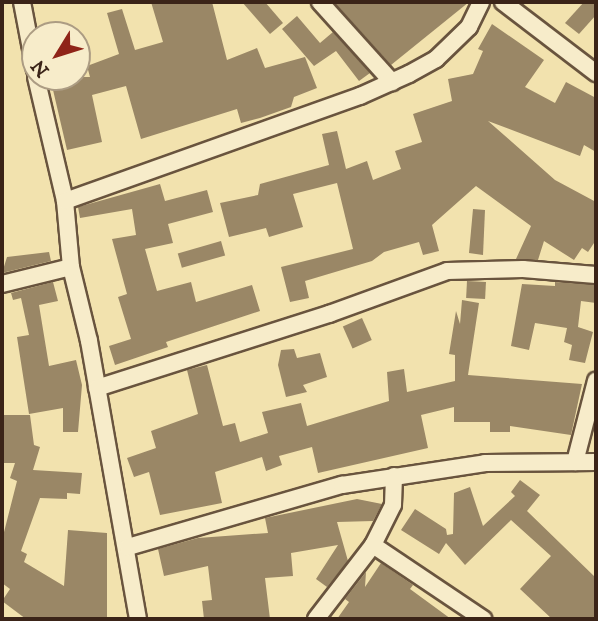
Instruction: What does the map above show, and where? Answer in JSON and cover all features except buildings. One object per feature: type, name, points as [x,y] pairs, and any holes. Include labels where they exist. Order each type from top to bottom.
[{"type":"street","points":[[22,2],[26,21]]},
{"type":"street","points":[[320,2],[392,82]]},
{"type":"street","points":[[65,201],[392,82],[436,59],[469,27],[481,2]]},
{"type":"street","points":[[503,2],[596,74]]},
{"type":"street","points":[[39,91],[65,201],[71,267],[128,547],[138,619]]},
{"type":"street","points":[[2,284],[71,267]]},
{"type":"street","points":[[97,388],[329,314],[447,271],[523,269],[596,275]]},
{"type":"street","points":[[575,462],[596,381]]},
{"type":"street","points":[[128,547],[330,488],[394,476],[485,463],[596,462]]},
{"type":"street","points":[[316,619],[373,545],[393,505],[394,476]]},
{"type":"street","points":[[373,545],[482,619]]}]
